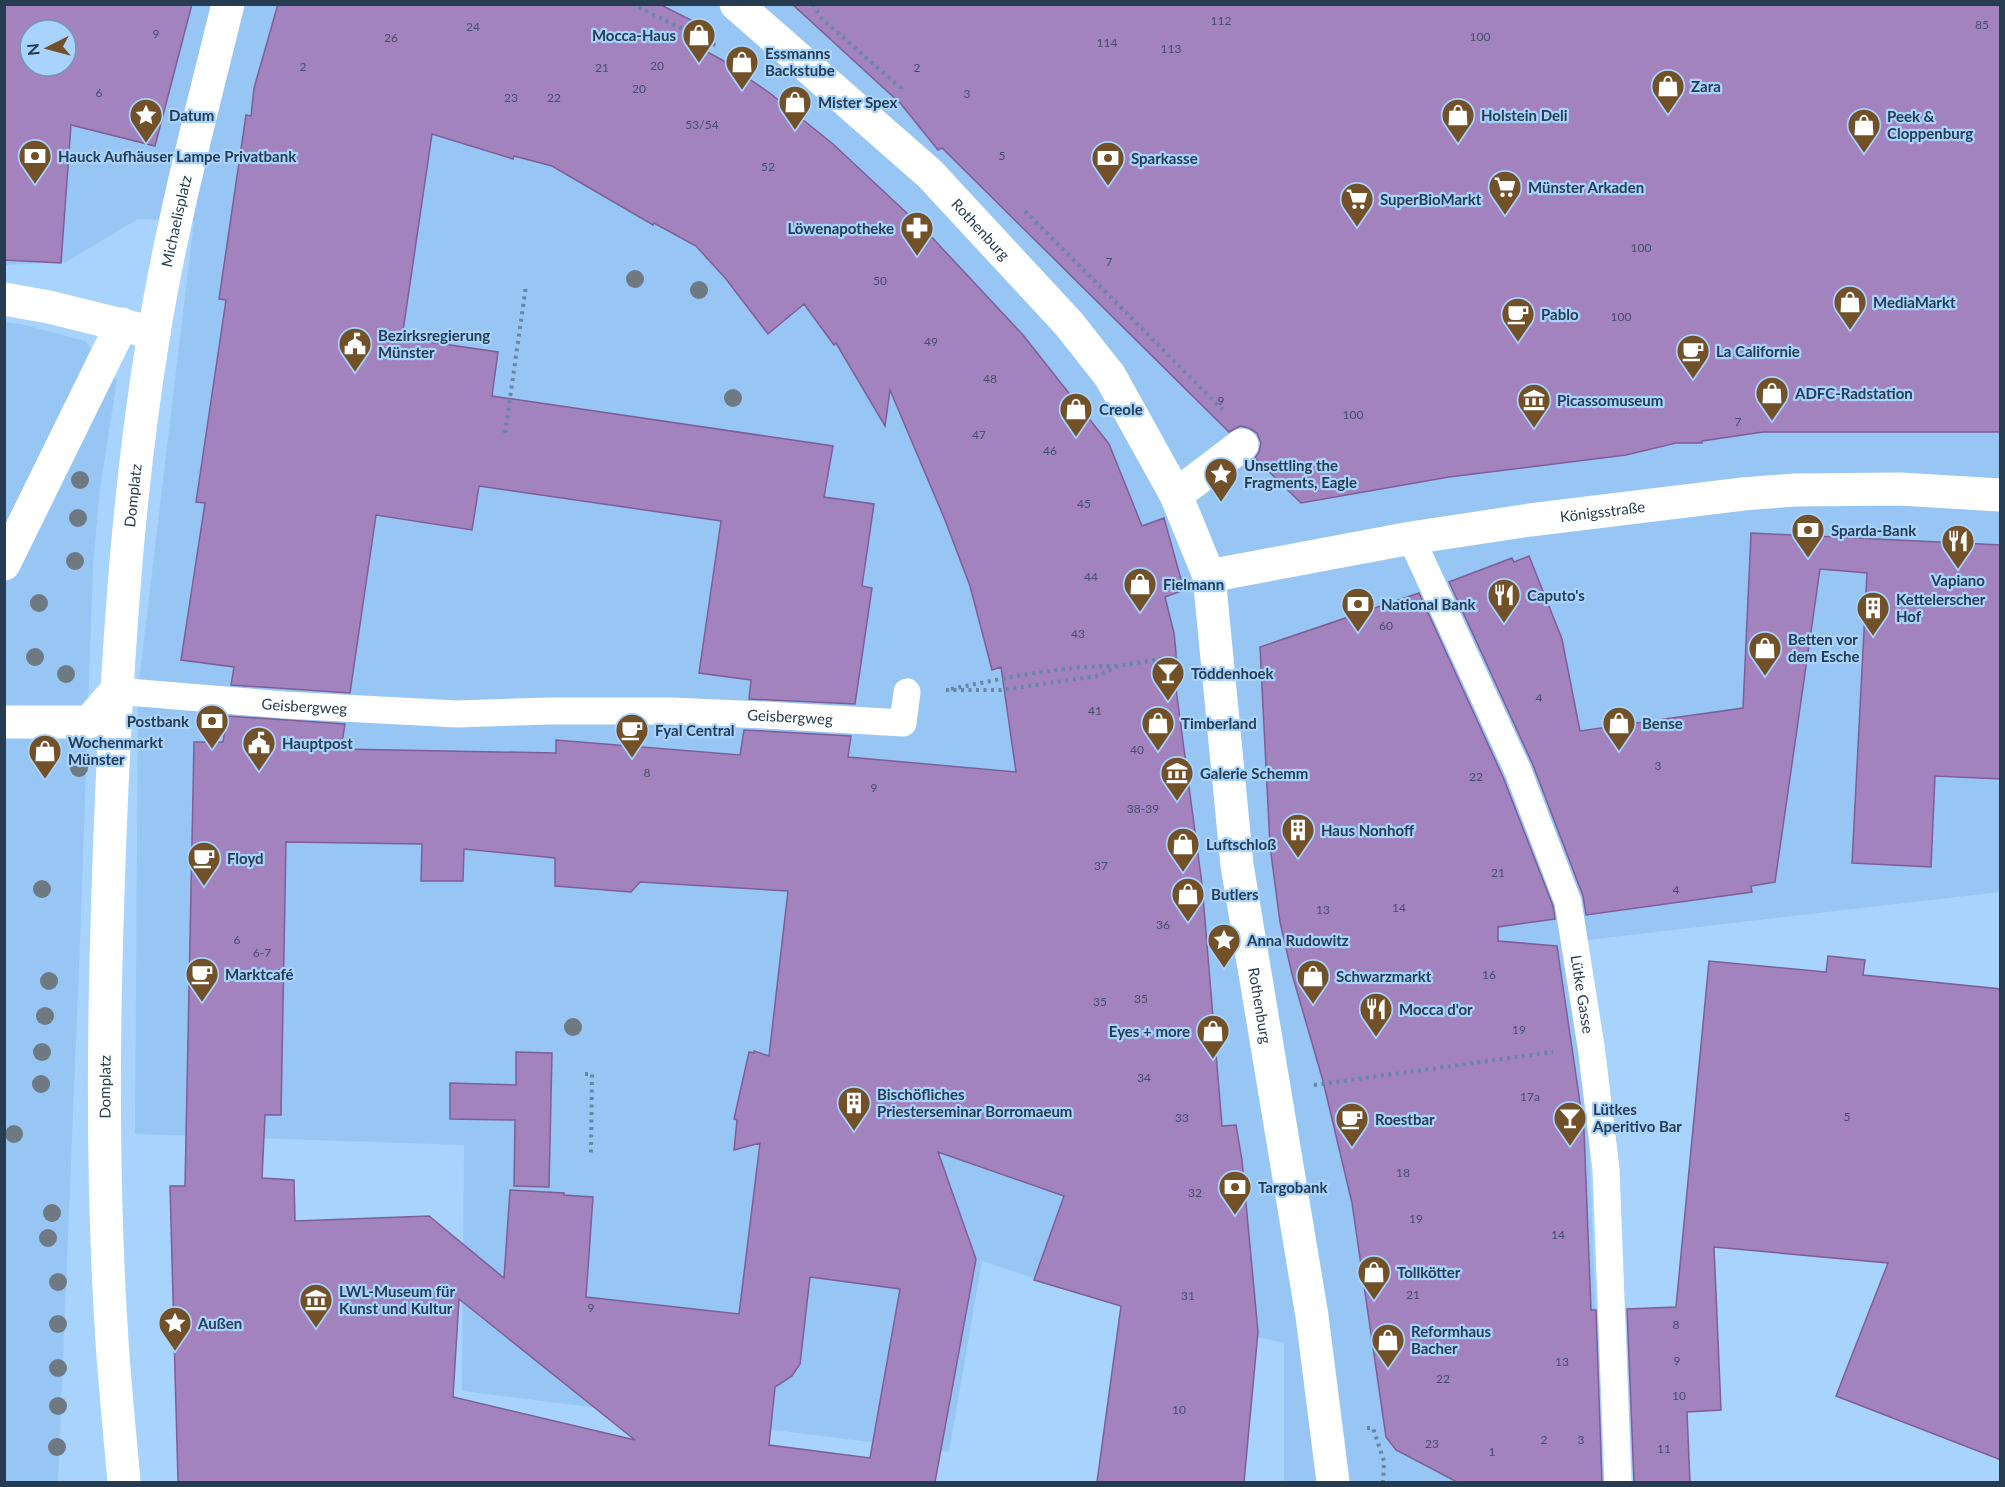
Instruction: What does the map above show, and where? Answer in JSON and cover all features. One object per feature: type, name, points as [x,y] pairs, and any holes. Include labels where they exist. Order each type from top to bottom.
[{"type":"street","name":"Michaelisplatz","points":[[154,333],[175,219],[228,4]]},
{"type":"street","name":"Rothenburg","points":[[736,4],[930,174],[1069,324],[1110,376],[1176,495],[1209,576],[1238,865],[1312,1316],[1333,1482]]},
{"type":"street","points":[[4,299],[49,307],[154,333]]},
{"type":"street","points":[[4,564],[122,324]]},
{"type":"street","name":"Domplatz","points":[[124,1482],[112,1339],[105,1146],[107,890],[116,691],[137,453],[154,333]]},
{"type":"street","points":[[1176,495],[1242,445]]},
{"type":"street","name":"Königsstraße","points":[[1209,576],[1411,538],[1530,520],[1743,494],[1795,489],[1899,489],[2001,495]]},
{"type":"street","points":[[4,722],[89,722],[116,691]]},
{"type":"lane","name":"Lütke Gasse","points":[[1411,538],[1518,771],[1568,902],[1591,1046],[1606,1169],[1618,1482]]},
{"type":"lane","name":"Geisbergweg","points":[[116,691],[285,705],[434,713],[671,711],[903,723],[908,693]]},
{"type":"path","points":[[632,4],[689,32]]},
{"type":"path","points":[[813,4],[822,19],[901,88],[894,98]]},
{"type":"path","points":[[1018,204],[1226,413]]},
{"type":"path","points":[[505,433],[526,286]]},
{"type":"path","points":[[1118,666],[1098,676],[1002,690],[942,690],[1017,676],[1096,666],[1118,666],[1216,650]]},
{"type":"path","points":[[1275,1091],[1591,1046]]},
{"type":"path","points":[[585,1074],[592,1074],[591,1153]]},
{"type":"shaded area","points":[[4,5],[2000,5],[2000,892],[1562,943],[1588,1115],[1602,1482],[1284,1482],[1284,1343],[1121,1307],[982,1261],[949,1452],[462,1391],[464,1145],[135,1134],[138,689],[194,221],[138,219],[66,262],[5,265]]},
{"type":"shaded area","name":"Wochenmarkt Münster","points":[[4,322],[21,324],[85,341],[117,380],[100,489],[93,565],[58,1482],[4,1482]]},
{"type":"building","points":[[4,4],[192,4],[155,146],[71,125],[61,263],[4,260]]},
{"type":"building","points":[[278,4],[659,4],[693,21],[685,40],[722,60],[771,94],[833,144],[926,231],[1023,335],[1109,444],[1142,526],[1164,518],[1184,590],[1165,597],[1174,633],[1178,673],[1174,674],[1202,884],[1222,1126],[1236,1125],[1242,1160],[1258,1332],[1244,1482],[1097,1482],[1121,1306],[1034,1280],[1064,1196],[938,1152],[976,1259],[935,1482],[178,1482],[170,1186],[185,1186],[194,742],[223,742],[227,716],[345,724],[341,749],[556,753],[556,740],[740,755],[744,730],[851,736],[848,757],[1016,772],[1001,667],[992,670],[970,586],[890,390],[885,426],[836,343],[834,345],[804,304],[768,334],[726,279],[696,246],[654,223],[653,225],[552,166],[514,156],[513,159],[432,134],[402,338],[498,352],[492,396],[833,446],[824,497],[874,504],[862,586],[872,588],[855,704],[749,699],[751,680],[699,673],[721,521],[479,486],[472,530],[376,515],[350,693],[231,685],[234,667],[181,660],[205,503],[196,502],[226,300],[219,299],[246,115],[251,116],[254,88]],"holes":[[[286,842],[422,844],[421,881],[463,881],[464,849],[555,858],[555,886],[631,892],[640,882],[788,891],[769,1056],[754,1051],[754,1053],[749,1052],[734,1119],[737,1120],[734,1150],[760,1143],[739,1314],[586,1297],[593,1197],[510,1190],[504,1278],[429,1216],[295,1221],[294,1180],[262,1178],[265,1115],[281,1115]],[[810,1277],[900,1289],[870,1458],[769,1445],[775,1387],[792,1376],[800,1364]],[[459,1299],[635,1440],[453,1397]]]},
{"type":"building","name":"Münster Arkaden","points":[[792,4],[2001,4],[2001,432],[1763,432],[1702,441],[1702,443],[1676,443],[1626,455],[1449,477],[1301,503],[1255,458],[1261,443],[1257,433],[1240,426],[1229,432],[942,148],[938,150],[901,104]]},
{"type":"building","points":[[1751,533],[2001,545],[2001,779],[1935,776],[1931,867],[1852,863],[1867,573],[1820,569],[1775,882],[1751,886],[1752,892],[1586,915],[1583,896],[1533,765],[1449,582],[1512,558],[1514,562],[1529,556],[1562,639],[1580,731],[1743,708]]},
{"type":"building","points":[[1419,593],[1503,777],[1553,906],[1555,919],[1498,927],[1498,941],[1557,946],[1584,1130],[1591,1310],[1596,1310],[1602,1482],[1457,1482],[1396,1450],[1386,1437],[1352,1203],[1323,1081],[1292,974],[1280,922],[1270,846],[1260,647]]},
{"type":"building","points":[[1828,956],[1865,960],[1863,975],[2001,989],[2001,1460],[1836,1396],[1888,1263],[1714,1247],[1721,1410],[1687,1412],[1690,1482],[1634,1482],[1627,1309],[1676,1307],[1709,961],[1826,972]]},
{"type":"building","points":[[516,1052],[552,1053],[549,1187],[514,1186],[515,1120],[450,1119],[450,1083],[516,1085]]},
{"type":"place","name":"Mocca-Haus","points":[[699,64]]},
{"type":"place","name":"Essmanns Backstube","points":[[742,91]]},
{"type":"place","name":"Zara","points":[[1668,115]]},
{"type":"place","name":"Mister Spex","points":[[795,131]]},
{"type":"place","name":"Datum","points":[[146,144]]},
{"type":"place","name":"Holstein Deli","points":[[1458,144]]},
{"type":"place","name":"Peek & Cloppenburg","points":[[1864,154]]},
{"type":"place","name":"Hauck Aufhäuser Lampe Privatbank","points":[[35,185]]},
{"type":"place","name":"Sparkasse","points":[[1108,187]]},
{"type":"place","name":"Münster Arkaden","points":[[1505,216]]},
{"type":"place","name":"SuperBioMarkt","points":[[1357,228]]},
{"type":"place","name":"Löwenapotheke","points":[[917,257]]},
{"type":"place","name":"MediaMarkt","points":[[1850,331]]},
{"type":"place","name":"Pablo","points":[[1518,343]]},
{"type":"place","name":"Bezirksregierung Münster","points":[[355,373]]},
{"type":"place","name":"La Californie","points":[[1693,380]]},
{"type":"place","name":"ADFC-Radstation","points":[[1772,422]]},
{"type":"place","name":"Picassomuseum","points":[[1534,429]]},
{"type":"place","name":"Creole","points":[[1076,438]]},
{"type":"place","name":"Unsettling the Fragments, Eagle","points":[[1221,503]]},
{"type":"place","name":"Sparda-Bank","points":[[1808,559]]},
{"type":"place","name":"Vapiano","points":[[1958,570]]},
{"type":"place","name":"Fielmann","points":[[1140,613]]},
{"type":"place","name":"Caputo's","points":[[1504,624]]},
{"type":"place","name":"National Bank","points":[[1358,633]]},
{"type":"place","name":"Kettelerscher Hof","points":[[1873,637]]},
{"type":"place","name":"Betten vor dem Esche","points":[[1765,677]]},
{"type":"place","name":"Töddenhoek","points":[[1168,702]]},
{"type":"place","name":"Postbank","points":[[212,750]]},
{"type":"place","name":"Timberland","points":[[1158,752]]},
{"type":"place","name":"Bense","points":[[1619,752]]},
{"type":"place","name":"Fyal Central","points":[[632,759]]},
{"type":"place","name":"Hauptpost","points":[[259,772]]},
{"type":"place","name":"Wochenmarkt Münster","points":[[45,780]]},
{"type":"place","name":"Galerie Schemm","points":[[1177,802]]},
{"type":"place","name":"Haus Nonhoff","points":[[1298,859]]},
{"type":"place","name":"Luftschloß","points":[[1183,873]]},
{"type":"place","name":"Floyd","points":[[204,887]]},
{"type":"place","name":"Butlers","points":[[1188,923]]},
{"type":"place","name":"Anna Rudowitz","points":[[1224,969]]},
{"type":"place","name":"Marktcafé","points":[[202,1003]]},
{"type":"place","name":"Schwarzmarkt","points":[[1313,1005]]},
{"type":"place","name":"Mocca d'or","points":[[1376,1038]]},
{"type":"place","name":"Eyes + more","points":[[1213,1060]]},
{"type":"place","name":"Bischöfliches Priesterseminar Borromaeum","points":[[854,1132]]},
{"type":"place","name":"Lütkes Aperitivo Bar","points":[[1570,1147]]},
{"type":"place","name":"Roestbar","points":[[1352,1148]]},
{"type":"place","name":"Targobank","points":[[1235,1216]]},
{"type":"place","name":"Tollkötter","points":[[1374,1301]]},
{"type":"place","name":"LWL-Museum für Kunst und Kultur","points":[[316,1329]]},
{"type":"place","name":"Außen","points":[[175,1352]]},
{"type":"place","name":"Reformhaus Bacher","points":[[1388,1369]]}]
